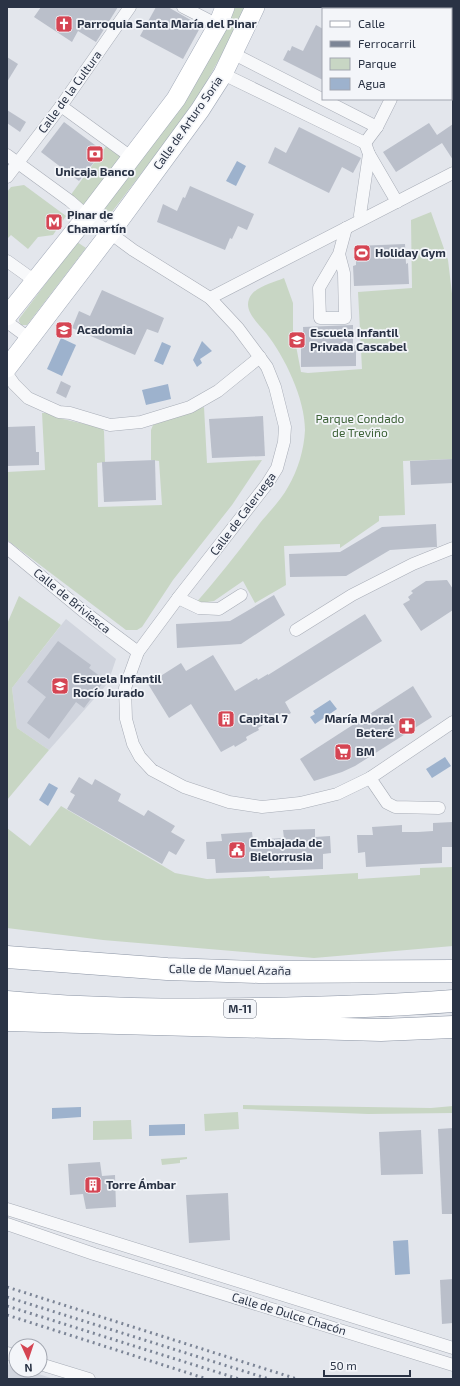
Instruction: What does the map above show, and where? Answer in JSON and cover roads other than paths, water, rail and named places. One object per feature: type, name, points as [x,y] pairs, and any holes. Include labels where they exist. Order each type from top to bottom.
[{"type":"highway","points":[[7,946],[56,960]]},
{"type":"highway","name":"Calle de Manuel Azaña","points":[[7,957],[167,969],[258,972],[453,971]]},
{"type":"highway","points":[[333,972],[453,958]]},
{"type":"highway","name":"M-11","points":[[14,1005],[219,1010],[321,1008],[453,1001]]},
{"type":"highway","points":[[219,1010],[256,1018],[428,1028]]},
{"type":"highway","points":[[7,1020],[381,1030],[453,1027]]},
{"type":"main road","name":"Calle de Arturo Soria","points":[[7,316],[87,216],[176,99],[218,25],[225,7]]},
{"type":"main road","name":"Calle de Arturo Soria","points":[[7,368],[110,233],[200,110],[234,54],[255,7]]},
{"type":"street","name":"Calle de la Cultura","points":[[7,177],[61,106],[130,7]]},
{"type":"street","points":[[183,7],[218,25]]},
{"type":"street","points":[[234,54],[322,99]]},
{"type":"street","points":[[223,74],[367,149],[397,202]]},
{"type":"street","points":[[324,100],[377,127]]},
{"type":"street","points":[[362,220],[360,215],[367,149],[390,100]]},
{"type":"street","points":[[61,106],[131,157]]},
{"type":"street","points":[[7,155],[70,201],[110,233]]},
{"type":"street","points":[[210,298],[453,172]]},
{"type":"street","points":[[339,254],[344,273],[345,318],[320,318],[319,288],[339,254],[346,228]]},
{"type":"street","name":"Calle de Caleruega","points":[[110,233],[133,250],[210,298],[238,328],[267,367],[275,387],[285,427],[284,442],[277,468],[247,511],[178,598],[138,652],[125,688],[126,719],[133,744],[140,756],[152,770],[184,787],[229,802],[262,807],[300,803],[337,794],[370,778],[453,722]]},
{"type":"street","points":[[7,261],[35,281]]},
{"type":"street","points":[[7,322],[30,338]]},
{"type":"street","points":[[7,374],[14,384],[28,398],[59,412],[70,413],[110,425],[141,422],[190,408],[218,391],[260,357]]},
{"type":"street","name":"Calle de Briviesca","points":[[7,548],[72,602],[138,652]]},
{"type":"street","points":[[296,630],[352,595],[413,564],[453,548]]},
{"type":"street","points":[[178,598],[199,608],[219,609],[241,595]]},
{"type":"street","points":[[370,778],[387,803],[395,807],[439,808]]},
{"type":"street","name":"Calle de Dulce Chacón","points":[[7,1209],[453,1348]]},
{"type":"street","name":"Calle de Dulce Chacón","points":[[7,1224],[124,1263],[453,1365]]},
{"type":"street","points":[[124,1263],[129,1247]]},
{"type":"street","points":[[239,1298],[243,1282]]},
{"type":"street","points":[[368,1338],[373,1323]]},
{"type":"street","points":[[48,1366],[89,1379]]},
{"type":"water","points":[[237,161],[246,166],[236,186],[226,181]]},
{"type":"water","points":[[61,338],[76,345],[62,376],[47,369]]},
{"type":"water","points":[[202,341],[212,351],[200,359],[202,363],[197,367],[193,360]]},
{"type":"water","points":[[162,342],[171,346],[163,365],[154,361]]},
{"type":"water","points":[[168,384],[171,399],[146,405],[142,390]]},
{"type":"water","points":[[330,700],[337,709],[315,724],[310,717],[315,714],[313,711]]},
{"type":"water","points":[[445,757],[451,766],[432,778],[426,769]]},
{"type":"water","points":[[49,783],[58,788],[48,806],[39,800]]},
{"type":"water","points":[[81,1107],[81,1117],[52,1119],[52,1108]]},
{"type":"water","points":[[185,1124],[185,1135],[149,1136],[149,1125]]},
{"type":"water","points":[[408,1240],[410,1274],[395,1275],[393,1241]]},
{"type":"railway","points":[[7,1287],[297,1379]]},
{"type":"railway","points":[[7,1297],[269,1379]]},
{"type":"railway","points":[[7,1306],[239,1379]]},
{"type":"railway","points":[[7,1315],[207,1379]]},
{"type":"place","name":"Parroquia Santa María del Pinar","points":[[64,24]]},
{"type":"place","name":"Unicaja Banco","points":[[95,154]]},
{"type":"place","name":"Pinar de Chamartín","points":[[54,222]]},
{"type":"place","name":"Holiday Gym","points":[[362,253]]},
{"type":"place","name":"Acadomia","points":[[64,330]]},
{"type":"place","name":"Escuela Infantil Privada Cascabel","points":[[297,340]]},
{"type":"place","name":"Escuela Infantil Rocío Jurado","points":[[60,686]]},
{"type":"place","name":"Capital 7","points":[[226,719]]},
{"type":"place","name":"María Moral Beteré","points":[[407,726]]},
{"type":"place","name":"BM","points":[[343,752]]},
{"type":"place","name":"Embajada de Bielorrusia","points":[[237,850]]},
{"type":"place","name":"Torre Ámbar","points":[[93,1185]]},
{"type":"park label","name":"Parque Condado de Treviño","points":[[360,426]]}]
